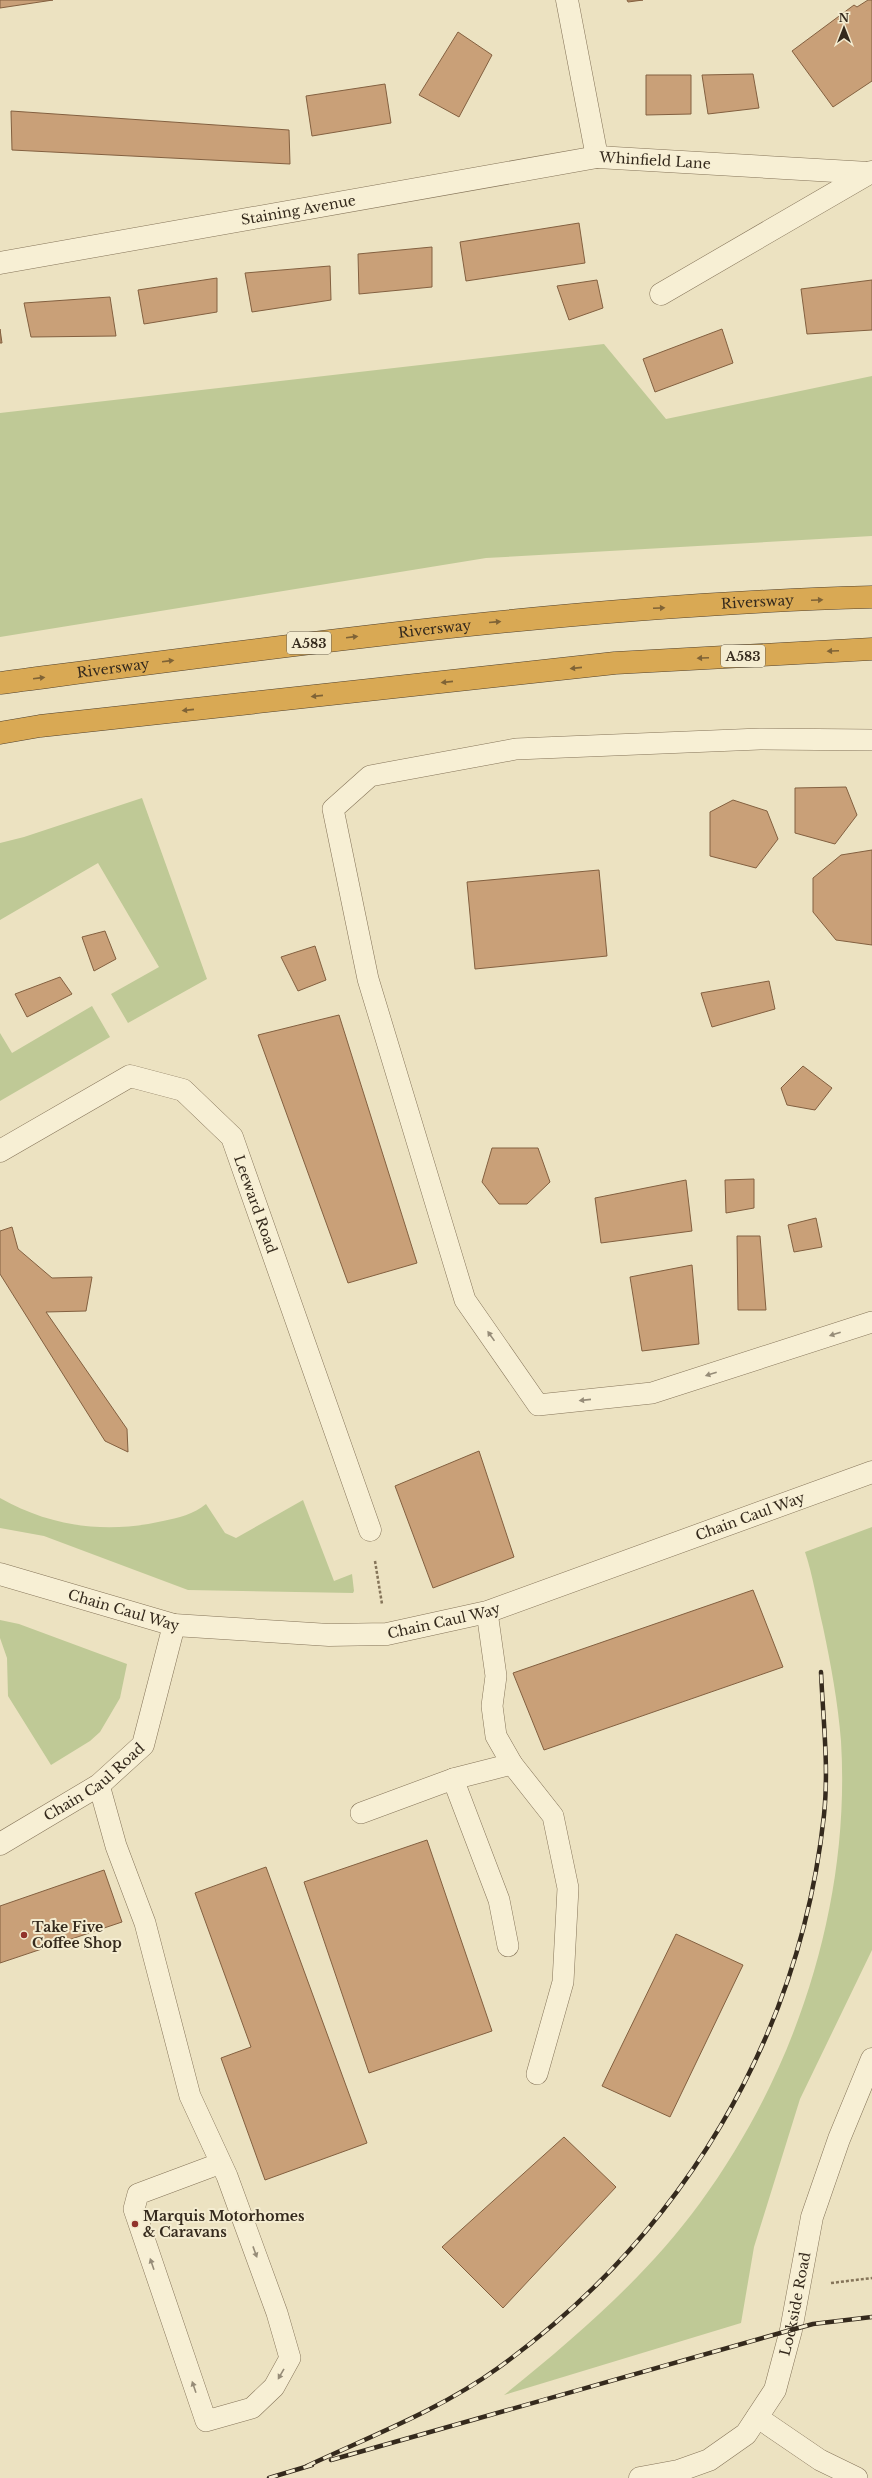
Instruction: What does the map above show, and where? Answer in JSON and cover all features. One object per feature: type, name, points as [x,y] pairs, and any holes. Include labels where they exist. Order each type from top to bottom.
[{"type":"highway","name":"Riversway","points":[[0,683],[383,633],[620,610],[872,597]]},
{"type":"highway","name":"A583","points":[[0,733],[48,725],[615,664],[872,649]]},
{"type":"street","name":"Whinfield Lane","points":[[567,0],[597,157],[870,172]]},
{"type":"street","name":"Staining Avenue","points":[[0,263],[597,157]]},
{"type":"street","points":[[661,294],[870,172]]},
{"type":"street","name":"Leeward Road","points":[[0,1151],[130,1076],[183,1090],[232,1137],[370,1530]]},
{"type":"street","name":"Chain Caul Way","points":[[0,1574],[174,1626],[329,1635],[387,1634],[487,1612],[872,1472]]},
{"type":"street","name":"Chain Caul Road","points":[[0,1844],[99,1785],[143,1745],[174,1626]]},
{"type":"street","name":"Lockside Road","points":[[640,2478],[678,2472],[709,2460],[746,2434],[774,2390],[791,2330],[812,2217],[839,2139],[872,2059]]},
{"type":"lane","points":[[872,740],[760,739],[516,749],[370,776],[333,809],[368,979],[465,1300],[538,1405],[652,1393],[872,1322]]},
{"type":"lane","points":[[487,1612],[496,1676],[492,1706],[496,1736],[512,1764],[553,1816],[568,1888],[564,1982],[537,2074]]},
{"type":"lane","points":[[361,1813],[452,1779],[512,1764]]},
{"type":"lane","points":[[452,1779],[499,1900],[508,1946]]},
{"type":"lane","points":[[99,1785],[116,1846],[145,1923],[190,2096],[220,2163],[277,2313],[290,2358],[274,2387],[252,2408],[206,2421],[134,2209],[138,2194],[220,2163]]},
{"type":"lane","points":[[757,2417],[820,2460],[856,2478]]},
{"type":"path","points":[[370,1530],[387,1634]]},
{"type":"path","points":[[828,2284],[872,2278]]},
{"type":"green space","points":[[604,344],[666,419],[872,376],[872,536],[486,558],[0,637],[0,413]]},
{"type":"green space","points":[[142,798],[207,979],[128,1023],[111,994],[159,967],[98,863],[0,920],[0,843],[24,837]]},
{"type":"green space","points":[[92,1006],[110,1037],[0,1101],[0,1033],[12,1053]]},
{"type":"green space","points":[[0,1498],[39,1516],[80,1525],[100,1527],[142,1525],[169,1520],[191,1513],[206,1504],[225,1533],[236,1538],[303,1500],[334,1581],[352,1574],[354,1591],[353,1593],[188,1590],[44,1536],[0,1528]]},
{"type":"green space","points":[[872,1527],[872,1950],[800,2099],[754,2247],[741,2323],[504,2395],[583,2329],[633,2281],[679,2230],[700,2203],[734,2152],[764,2098],[789,2042],[810,1984],[826,1924],[837,1864],[842,1802],[841,1741],[836,1698],[823,1627],[813,1580],[805,1552]]},
{"type":"green space","points":[[0,1620],[19,1624],[127,1664],[120,1698],[100,1732],[90,1741],[51,1765],[8,1696],[7,1658],[0,1638]]},
{"type":"building","points":[[0,0],[53,0],[0,8]]},
{"type":"building","points":[[627,0],[643,0],[628,2]]},
{"type":"building","points":[[868,0],[872,0],[872,81],[833,107],[792,51],[854,5],[857,7]]},
{"type":"building","points":[[458,32],[492,55],[459,117],[419,95]]},
{"type":"building","points":[[753,74],[759,108],[708,114],[702,75]]},
{"type":"building","points":[[646,75],[691,75],[691,114],[646,115]]},
{"type":"building","points":[[385,84],[391,123],[312,136],[306,96]]},
{"type":"building","points":[[11,111],[289,130],[290,164],[12,150]]},
{"type":"building","points":[[579,223],[585,263],[466,281],[460,242]]},
{"type":"building","points":[[432,247],[432,287],[359,294],[358,254]]},
{"type":"building","points":[[330,266],[331,300],[252,312],[245,273]]},
{"type":"building","points":[[217,278],[217,312],[144,324],[138,290]]},
{"type":"building","points":[[597,280],[603,308],[569,320],[557,286]]},
{"type":"building","points":[[872,280],[872,330],[807,334],[801,289]]},
{"type":"building","points":[[110,297],[116,336],[31,337],[24,303]]},
{"type":"building","points":[[0,329],[2,343],[0,343]]},
{"type":"building","points":[[722,329],[733,363],[655,392],[643,359]]},
{"type":"building","points":[[846,787],[857,815],[835,844],[795,833],[795,788]]},
{"type":"building","points":[[733,800],[767,811],[778,839],[756,868],[710,856],[710,812]]},
{"type":"building","points":[[872,850],[872,945],[836,940],[813,912],[813,878],[841,855]]},
{"type":"building","points":[[599,870],[607,956],[475,969],[467,882]]},
{"type":"building","points":[[105,931],[116,959],[94,971],[82,937]]},
{"type":"building","points":[[315,946],[326,980],[298,991],[281,957]]},
{"type":"building","points":[[60,977],[72,994],[27,1017],[15,994]]},
{"type":"building","points":[[769,981],[775,1009],[712,1027],[701,993]]},
{"type":"building","points":[[339,1015],[417,1263],[348,1283],[258,1035]]},
{"type":"building","points":[[803,1066],[832,1088],[815,1110],[787,1105],[781,1088]]},
{"type":"building","points":[[492,1148],[538,1148],[550,1182],[527,1204],[499,1204],[482,1182]]},
{"type":"building","points":[[754,1179],[754,1208],[726,1213],[725,1180]]},
{"type":"building","points":[[686,1180],[692,1231],[601,1243],[595,1198]]},
{"type":"building","points":[[816,1218],[822,1247],[794,1252],[788,1225]]},
{"type":"building","points":[[12,1227],[18,1249],[52,1278],[92,1277],[86,1311],[46,1312],[127,1429],[128,1452],[105,1441],[0,1274],[0,1231]]},
{"type":"building","points":[[737,1236],[760,1236],[766,1310],[738,1310]]},
{"type":"building","points":[[692,1265],[699,1344],[642,1351],[630,1277]]},
{"type":"building","points":[[479,1451],[514,1557],[433,1588],[395,1486]]},
{"type":"building","points":[[753,1590],[783,1667],[544,1750],[513,1673]]},
{"type":"building","points":[[427,1840],[492,2031],[369,2073],[304,1882]]},
{"type":"building","points":[[266,1867],[367,2143],[265,2180],[221,2058],[251,2047],[195,1893]]},
{"type":"building","points":[[104,1870],[122,1922],[0,1963],[0,1906]]},
{"type":"building","points":[[676,1934],[743,1965],[670,2117],[602,2086]]},
{"type":"building","points":[[564,2137],[616,2187],[503,2308],[442,2247]]},
{"type":"railway","points":[[307,2466],[405,2422],[453,2397],[498,2368],[563,2316],[622,2258],[675,2195],[720,2126],[758,2054],[789,1977],[811,1898],[824,1815],[826,1779],[821,1672]]},
{"type":"railway","points":[[331,2460],[813,2324],[872,2317]]},
{"type":"railway","points":[[269,2478],[312,2465]]},
{"type":"place","name":"Take Five Coffee Shop","points":[[24,1935]]},
{"type":"place","name":"Marquis Motorhomes & Caravans","points":[[135,2224]]}]
